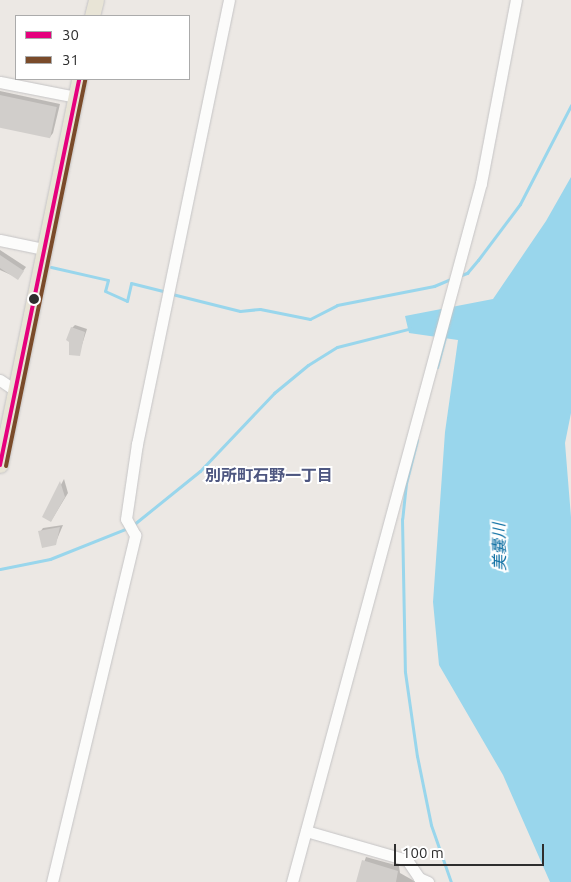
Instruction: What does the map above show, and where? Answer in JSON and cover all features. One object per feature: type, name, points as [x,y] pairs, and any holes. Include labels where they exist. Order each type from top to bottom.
[{"type":"main road","points":[[92,15],[96,0]]},
{"type":"main road","points":[[0,465],[79,80]]},
{"type":"street","points":[[52,882],[135,535],[126,518],[137,444],[229,0]]},
{"type":"street","points":[[292,882],[481,183],[516,0]]},
{"type":"street","points":[[0,82],[76,97]]},
{"type":"street","points":[[0,240],[44,249]]},
{"type":"street","points":[[0,380],[15,390]]},
{"type":"street","points":[[306,831],[407,860],[419,878],[428,882]]},
{"type":"water","name":"美嚢川","points":[[571,177],[571,413],[565,443],[571,517],[571,882],[550,882],[503,775],[439,665],[433,602],[445,432],[458,340],[409,333],[405,316],[493,299],[546,221]]},
{"type":"building","points":[[0,95],[57,107],[50,138],[0,128]]},
{"type":"building","points":[[0,255],[24,271],[18,280],[0,268]]},
{"type":"building","points":[[71,327],[85,332],[80,356],[69,355],[69,342],[66,340]]},
{"type":"building","points":[[60,481],[65,497],[51,522],[42,517]]},
{"type":"building","points":[[60,527],[56,545],[42,548],[38,531]]},
{"type":"building","points":[[362,860],[398,871],[396,882],[356,882]]},
{"type":"waterway","points":[[459,276],[467,273],[520,204],[571,105]]},
{"type":"waterway","points":[[51,267],[108,280],[105,291],[127,301],[131,283],[166,292]]},
{"type":"waterway","points":[[172,294],[240,311],[260,309],[310,319],[337,305],[434,286],[453,278]]},
{"type":"waterway","points":[[133,525],[200,471],[274,393],[308,365],[337,347],[412,328]]},
{"type":"waterway","points":[[437,367],[446,334]]},
{"type":"waterway","points":[[417,440],[406,483],[402,519],[405,672],[417,756],[431,825],[451,882]]},
{"type":"waterway","points":[[0,569],[50,559],[128,528]]},
{"type":"transit line","name":"30","points":[[0,465],[79,80]]},
{"type":"transit line","name":"31","points":[[6,466],[85,80]]},
{"type":"district","name":"別所町石野一丁目","points":[[269,475]]}]
